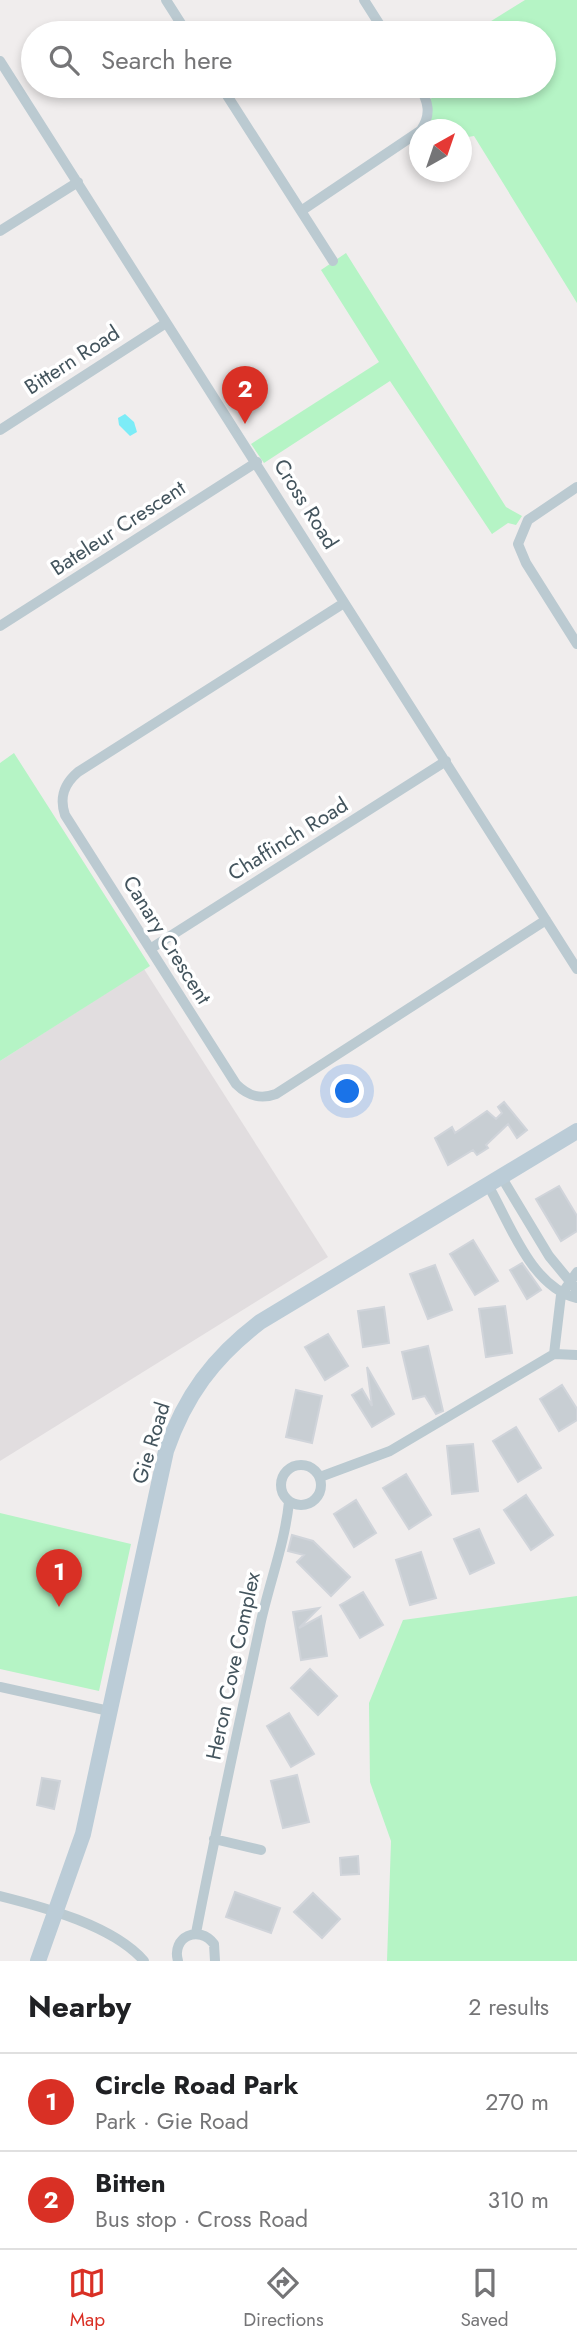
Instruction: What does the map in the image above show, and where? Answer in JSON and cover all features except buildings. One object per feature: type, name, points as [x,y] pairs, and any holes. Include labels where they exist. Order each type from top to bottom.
[{"type":"street","points":[[166,0],[179,21]]},
{"type":"street","points":[[364,0],[377,21]]},
{"type":"street","name":"Cross Road","points":[[0,61],[21,94]]},
{"type":"street","name":"Cross Road","points":[[24,98],[577,969]]},
{"type":"street","points":[[229,98],[333,261]]},
{"type":"street","points":[[425,98],[429,115],[427,119]]},
{"type":"street","points":[[301,211],[409,137]]},
{"type":"street","points":[[0,231],[78,182]]},
{"type":"street","name":"Bittern Road","points":[[0,429],[166,323]]},
{"type":"street","name":"Bateleur Crescent","points":[[0,626],[257,462]]},
{"type":"street","points":[[577,487],[528,520],[518,544],[526,563],[577,644]]},
{"type":"street","name":"Canary Crescent","points":[[344,603],[78,772],[67,782],[61,805],[236,1084],[244,1092],[262,1098],[276,1094],[546,920]]},
{"type":"street","name":"Chaffinch Road","points":[[150,949],[446,761]]},
{"type":"street","name":"Gie Road","points":[[38,1961],[83,1834],[166,1451],[177,1421],[195,1387],[225,1351],[260,1322],[577,1131]]},
{"type":"street","points":[[496,1182],[549,1256],[573,1277],[577,1290]]},
{"type":"street","points":[[496,1182],[531,1260],[549,1285],[561,1295],[577,1298]]},
{"type":"street","points":[[554,1354],[561,1295],[573,1277]]},
{"type":"street","points":[[320,1477],[390,1451],[554,1354],[577,1355]]},
{"type":"street","points":[[291,1467],[311,1467],[320,1477],[320,1492],[311,1503],[296,1505],[289,1502],[281,1484],[291,1467]]},
{"type":"street","name":"Heron Cove Complex","points":[[196,1933],[269,1589],[287,1523],[289,1502]]},
{"type":"street","points":[[0,1687],[109,1712]]},
{"type":"street","points":[[214,1839],[261,1850]]},
{"type":"street","points":[[0,1896],[55,1912],[121,1939],[144,1961]]},
{"type":"street","points":[[178,1961],[178,1944],[182,1938],[196,1933],[204,1934],[214,1944],[215,1961]]},
{"type":"shaded area","points":[[144,969],[328,1257],[0,1461],[0,1061]]},
{"type":"green space","points":[[525,0],[577,0],[577,303],[472,136],[472,119],[431,119],[432,98],[556,98],[556,21],[491,21]]},
{"type":"green space","points":[[346,253],[506,507],[522,516],[516,525],[508,523],[492,534],[390,381],[264,463],[251,444],[379,362],[321,270]]},
{"type":"green space","points":[[14,753],[150,966],[0,1061],[0,763]]},
{"type":"green space","points":[[0,1513],[131,1544],[99,1691],[0,1669]]},
{"type":"green space","points":[[577,1596],[577,1961],[387,1961],[391,1841],[370,1782],[369,1703],[403,1620]]},
{"type":"water","points":[[125,414],[134,422],[137,432],[130,436],[119,425],[118,418]]},
{"type":"place","name":"Bitten","points":[[245,424]]},
{"type":"place","name":"Circle Road Park","points":[[59,1607]]}]
